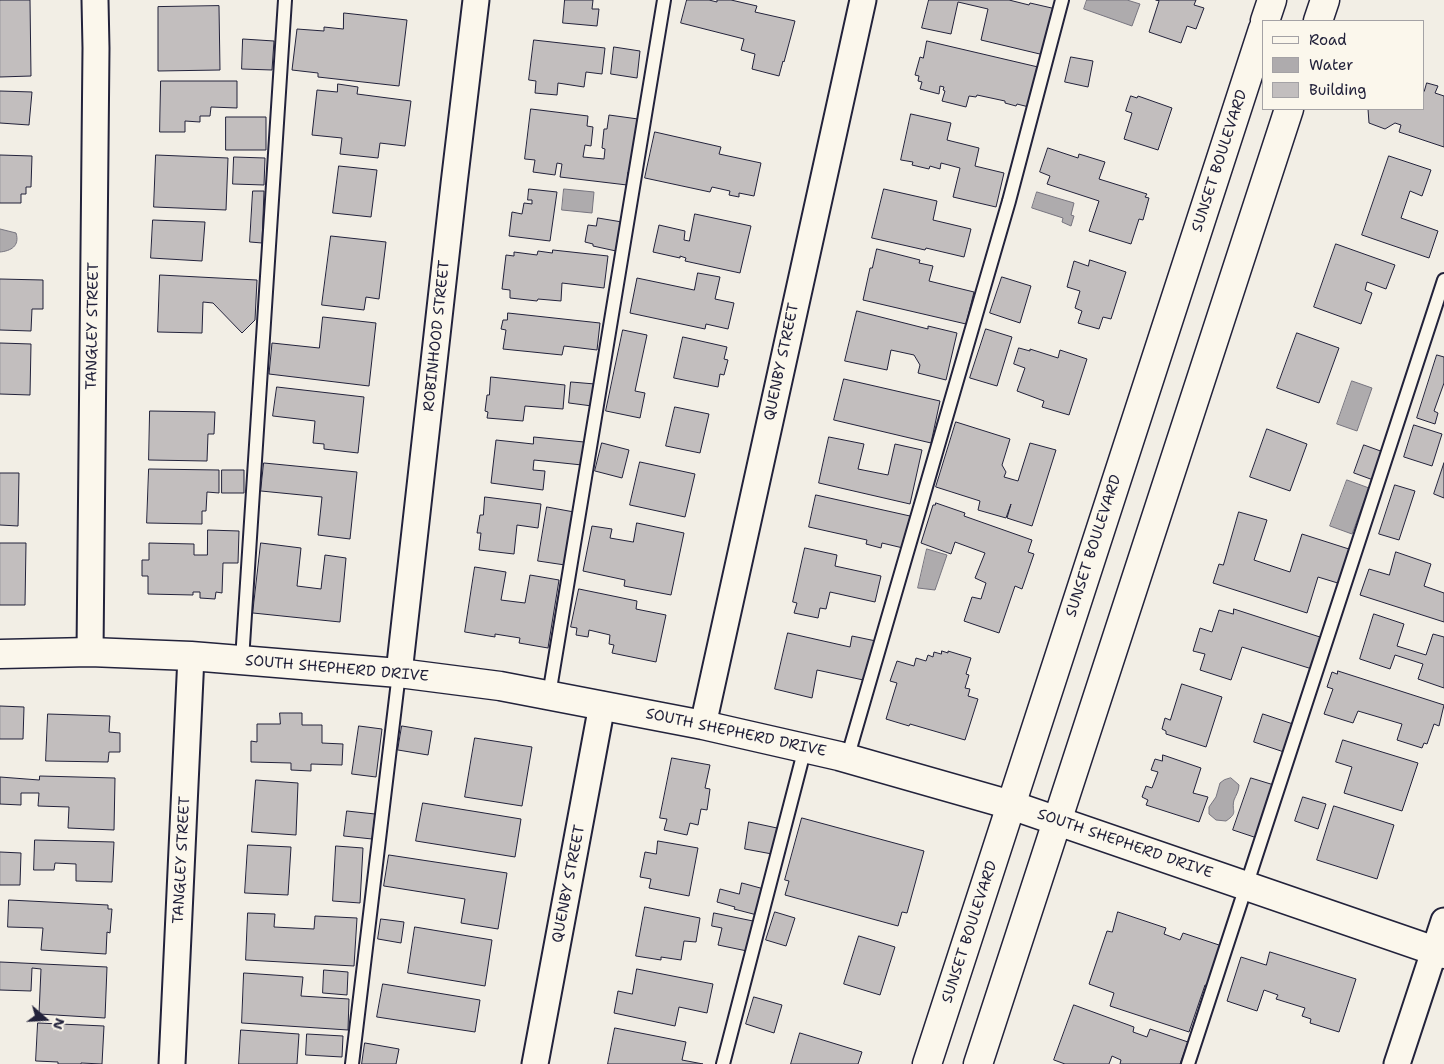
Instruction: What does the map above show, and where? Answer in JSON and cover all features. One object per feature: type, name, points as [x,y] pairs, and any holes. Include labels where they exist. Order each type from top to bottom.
[{"type":"street","name":"TANGLEY STREET","points":[[90,652],[95,0]]},
{"type":"street","name":"ROBINHOOD STREET","points":[[399,673],[452,194],[476,0]]},
{"type":"street","name":"QUENBY STREET","points":[[703,724],[863,0]]},
{"type":"street","points":[[1265,20],[1272,0]]},
{"type":"street","points":[[1318,20],[1325,0]]},
{"type":"street","name":"SUNSET BOULEVARD","points":[[927,1064],[1262,32]]},
{"type":"street","points":[[978,1064],[1289,110]]},
{"type":"street","name":"SOUTH SHEPHERD DRIVE","points":[[0,654],[90,652],[191,656],[399,673],[500,686],[703,724],[847,758],[1011,805],[1439,952]]},
{"type":"street","name":"TANGLEY STREET","points":[[172,1064],[191,656]]},
{"type":"street","name":"QUENBY STREET","points":[[535,1064],[602,705]]},
{"type":"street","points":[[1397,1064],[1439,952],[1444,921]]},
{"type":"lane","points":[[242,660],[285,0]]},
{"type":"lane","points":[[548,695],[664,0]]},
{"type":"lane","points":[[847,758],[1009,202],[1062,0]]},
{"type":"lane","points":[[1188,1064],[1444,280]]},
{"type":"lane","points":[[352,1064],[399,673]]},
{"type":"lane","points":[[723,1064],[805,748]]},
{"type":"water","points":[[1087,0],[1127,0],[1140,4],[1132,26],[1084,9]]},
{"type":"water","points":[[564,189],[594,192],[592,213],[562,210]]},
{"type":"water","points":[[1037,192],[1074,203],[1071,215],[1074,216],[1071,226],[1062,222],[1063,218],[1032,208]]},
{"type":"water","points":[[0,229],[16,233],[17,241],[14,247],[0,252]]},
{"type":"water","points":[[1352,381],[1372,388],[1357,431],[1337,424]]},
{"type":"water","points":[[1347,480],[1369,488],[1352,534],[1330,526]]},
{"type":"water","points":[[927,549],[947,555],[935,590],[918,588]]},
{"type":"water","points":[[1231,778],[1239,785],[1233,804],[1233,814],[1226,821],[1216,820],[1209,814],[1209,807],[1216,797],[1220,783]]},
{"type":"building","points":[[0,0],[30,0],[31,76],[0,77]]},
{"type":"building","points":[[565,0],[593,0],[592,9],[599,9],[597,26],[563,23]]},
{"type":"building","points":[[687,0],[717,2],[717,0],[731,0],[757,6],[755,12],[795,21],[779,76],[752,69],[755,54],[741,50],[744,39],[681,23]]},
{"type":"building","points":[[929,0],[1009,0],[1056,9],[1044,55],[981,40],[988,9],[958,2],[951,34],[922,28]]},
{"type":"building","points":[[1156,0],[1196,0],[1194,5],[1204,8],[1196,29],[1187,26],[1181,43],[1149,32],[1159,1]]},
{"type":"building","points":[[219,6],[220,70],[158,71],[158,7]]},
{"type":"building","points":[[344,13],[407,20],[399,86],[318,77],[318,73],[292,70],[297,29],[324,31],[324,27],[343,29]]},
{"type":"building","points":[[243,39],[274,41],[272,70],[242,69]]},
{"type":"building","points":[[534,40],[605,48],[602,74],[586,72],[584,87],[558,83],[557,95],[535,93],[536,81],[529,80]]},
{"type":"building","points":[[927,41],[1038,67],[1029,107],[1017,104],[1016,106],[1005,103],[1005,101],[977,95],[976,97],[969,96],[966,107],[942,101],[945,91],[943,90],[944,87],[940,86],[939,94],[920,89],[922,82],[918,81],[919,76],[915,75],[920,57],[923,58]]},
{"type":"building","points":[[614,47],[640,51],[637,78],[611,74]]},
{"type":"building","points":[[1071,57],[1093,61],[1088,87],[1065,82]]},
{"type":"building","points":[[161,81],[237,81],[237,108],[211,107],[210,116],[200,116],[200,122],[185,121],[185,132],[160,132]]},
{"type":"building","points":[[1427,83],[1438,86],[1435,93],[1444,96],[1444,147],[1399,132],[1401,125],[1395,123],[1385,129],[1369,123],[1368,110],[1424,110],[1424,91]]},
{"type":"building","points":[[338,84],[358,87],[357,94],[411,101],[405,146],[380,143],[378,158],[340,154],[342,138],[312,135],[317,90],[337,92]]},
{"type":"building","points":[[0,91],[32,92],[29,125],[0,123]]},
{"type":"building","points":[[1131,96],[1137,98],[1138,96],[1172,108],[1158,150],[1124,139],[1132,113],[1126,111]]},
{"type":"building","points":[[531,109],[588,116],[587,126],[593,127],[591,146],[585,145],[583,157],[604,159],[605,149],[602,148],[604,129],[607,129],[609,115],[638,119],[632,173],[628,172],[627,185],[560,177],[562,164],[557,163],[555,175],[533,172],[535,160],[525,159]]},
{"type":"building","points":[[911,114],[951,123],[947,140],[979,148],[975,166],[1004,173],[996,207],[953,197],[960,168],[941,163],[940,169],[930,166],[929,169],[912,165],[913,162],[901,160]]},
{"type":"building","points":[[226,117],[266,117],[266,150],[226,150]]},
{"type":"building","points":[[655,132],[721,147],[719,154],[761,163],[754,196],[739,193],[739,197],[729,195],[730,191],[712,187],[710,192],[645,178]]},
{"type":"building","points":[[1048,148],[1078,158],[1079,154],[1105,162],[1099,179],[1147,194],[1145,197],[1149,198],[1143,220],[1139,219],[1131,244],[1089,231],[1099,201],[1047,184],[1050,176],[1040,172]]},
{"type":"building","points":[[0,155],[32,156],[31,187],[26,187],[26,194],[21,194],[21,203],[0,203]]},
{"type":"building","points":[[156,155],[228,158],[226,210],[154,207]]},
{"type":"building","points":[[1389,156],[1431,170],[1422,196],[1410,191],[1401,218],[1438,231],[1429,258],[1362,235]]},
{"type":"building","points":[[234,157],[265,158],[264,185],[233,184]]},
{"type":"building","points":[[339,166],[377,170],[371,217],[333,213]]},
{"type":"building","points":[[529,189],[557,192],[550,241],[509,236],[512,212],[522,214],[524,203],[532,204],[532,200],[528,200]]},
{"type":"building","points":[[884,189],[937,201],[933,220],[971,229],[964,257],[872,238]]},
{"type":"building","points":[[253,191],[264,191],[262,243],[250,242]]},
{"type":"building","points":[[695,214],[751,226],[740,273],[685,261],[686,258],[680,256],[680,258],[653,252],[659,225],[685,231],[684,240],[689,241]]},
{"type":"building","points":[[598,218],[622,222],[616,251],[593,246],[593,244],[585,242],[588,225],[596,226]]},
{"type":"building","points":[[153,220],[205,222],[202,261],[151,258]]},
{"type":"building","points":[[331,236],[386,242],[379,299],[366,297],[364,310],[322,305]]},
{"type":"building","points":[[1336,244],[1395,265],[1386,289],[1367,282],[1365,290],[1372,293],[1361,324],[1314,307]]},
{"type":"building","points":[[877,249],[920,260],[919,263],[933,266],[929,281],[974,292],[966,324],[863,300],[870,268],[872,268]]},
{"type":"building","points":[[553,250],[608,256],[604,288],[562,283],[561,301],[510,298],[510,290],[502,289],[506,255],[514,256],[514,252],[537,255],[538,251],[552,253]]},
{"type":"building","points":[[1090,260],[1126,272],[1111,319],[1103,317],[1099,329],[1078,323],[1082,311],[1075,308],[1080,291],[1067,287],[1074,261],[1088,266]]},
{"type":"building","points":[[698,273],[720,277],[715,299],[734,303],[728,329],[706,324],[705,329],[630,313],[637,278],[694,290]]},
{"type":"building","points":[[160,275],[257,280],[255,320],[242,333],[213,303],[203,302],[202,333],[158,332]]},
{"type":"building","points":[[1002,277],[1031,286],[1020,323],[990,313]]},
{"type":"building","points":[[0,279],[43,280],[43,309],[32,309],[31,331],[0,330]]},
{"type":"building","points":[[857,311],[928,329],[928,326],[957,333],[946,380],[918,373],[920,365],[914,355],[891,350],[887,370],[845,361]]},
{"type":"building","points":[[508,313],[600,323],[597,350],[564,346],[562,355],[503,349],[506,330],[501,329],[503,320],[507,320]]},
{"type":"building","points":[[323,317],[376,323],[369,386],[269,374],[272,343],[319,348]]},
{"type":"building","points":[[986,329],[1012,337],[997,386],[970,378]]},
{"type":"building","points":[[623,330],[647,335],[635,391],[645,393],[640,418],[606,411]]},
{"type":"building","points":[[1297,333],[1339,348],[1319,403],[1277,388]]},
{"type":"building","points":[[683,337],[727,347],[724,359],[728,360],[724,375],[720,374],[718,387],[674,378]]},
{"type":"building","points":[[0,343],[31,344],[30,395],[0,394]]},
{"type":"building","points":[[1019,348],[1030,351],[1030,349],[1058,358],[1060,350],[1087,359],[1069,415],[1042,407],[1044,401],[1017,391],[1025,368],[1014,364]]},
{"type":"building","points":[[1437,355],[1444,357],[1444,383],[1434,411],[1438,413],[1435,424],[1417,418]]},
{"type":"building","points":[[491,377],[565,385],[563,409],[525,406],[523,421],[487,418],[488,412],[485,411]]},
{"type":"building","points":[[844,379],[940,401],[931,443],[834,420]]},
{"type":"building","points":[[571,382],[595,384],[592,406],[569,403]]},
{"type":"building","points":[[277,387],[364,397],[358,453],[324,449],[324,444],[313,443],[315,421],[273,416]]},
{"type":"building","points":[[675,407],[709,414],[700,453],[666,446]]},
{"type":"building","points":[[150,411],[215,412],[214,434],[208,434],[207,461],[149,460]]},
{"type":"building","points":[[956,422],[1010,439],[1002,465],[1006,472],[1004,477],[1018,481],[1030,443],[1056,450],[1032,526],[1007,518],[1011,504],[1006,518],[978,510],[980,501],[936,487]]},
{"type":"building","points":[[1414,425],[1442,434],[1432,466],[1404,457]]},
{"type":"building","points":[[1267,429],[1307,444],[1290,491],[1250,477]]},
{"type":"building","points":[[534,437],[584,442],[582,465],[534,460],[533,470],[545,471],[543,490],[491,483],[496,440],[533,444]]},
{"type":"building","points":[[829,437],[864,444],[858,469],[888,475],[895,444],[922,450],[910,504],[819,483]]},
{"type":"building","points":[[602,443],[629,450],[622,478],[595,471]]},
{"type":"building","points":[[1364,445],[1386,453],[1376,481],[1354,473]]},
{"type":"building","points":[[640,462],[695,474],[685,517],[630,505]]},
{"type":"building","points":[[264,463],[357,472],[350,539],[318,535],[322,497],[261,491]]},
{"type":"building","points":[[1444,463],[1444,498],[1434,494]]},
{"type":"building","points":[[149,469],[219,470],[219,493],[207,492],[206,511],[202,511],[202,524],[147,523]]},
{"type":"building","points":[[222,470],[244,470],[244,493],[222,493]]},
{"type":"building","points":[[0,473],[19,473],[18,526],[0,525]]},
{"type":"building","points":[[1395,485],[1415,491],[1399,540],[1379,534]]},
{"type":"building","points":[[816,495],[910,516],[903,548],[882,543],[881,548],[866,544],[867,540],[809,527]]},
{"type":"building","points":[[485,497],[541,504],[538,528],[517,525],[514,554],[479,550],[481,533],[477,533],[480,515],[483,515]]},
{"type":"building","points":[[936,503],[965,513],[964,516],[1032,540],[1028,552],[1034,554],[1022,589],[1015,586],[999,633],[964,621],[972,597],[981,599],[986,583],[975,578],[985,553],[955,542],[951,554],[921,543],[933,505]]},
{"type":"building","points":[[547,507],[574,512],[565,565],[538,561]]},
{"type":"building","points":[[1239,512],[1267,520],[1254,560],[1290,572],[1302,534],[1352,550],[1341,584],[1318,577],[1307,613],[1213,583],[1219,564],[1223,565]]},
{"type":"building","points":[[637,523],[684,533],[671,595],[624,586],[625,580],[583,571],[592,526],[612,529],[610,538],[633,542]]},
{"type":"building","points":[[208,530],[239,531],[238,563],[223,563],[222,593],[216,592],[215,599],[200,598],[200,592],[193,592],[193,595],[148,594],[148,576],[142,576],[142,560],[149,560],[149,543],[194,544],[194,555],[207,555]]},
{"type":"building","points":[[0,543],[26,543],[25,605],[0,605]]},
{"type":"building","points":[[261,543],[301,548],[297,586],[321,589],[325,555],[346,558],[340,622],[253,613]]},
{"type":"building","points":[[805,548],[837,555],[835,566],[881,576],[875,602],[830,592],[826,609],[820,608],[818,618],[794,613],[797,603],[793,602]]},
{"type":"building","points":[[1396,552],[1431,564],[1424,586],[1444,593],[1444,622],[1360,595],[1369,569],[1389,575]]},
{"type":"building","points":[[475,567],[506,572],[501,600],[525,603],[530,575],[559,580],[548,648],[519,643],[520,638],[495,634],[495,637],[465,632]]},
{"type":"building","points":[[579,589],[637,601],[636,609],[666,615],[656,662],[612,653],[614,645],[609,644],[610,635],[589,630],[588,637],[576,635],[577,628],[571,627]]},
{"type":"building","points":[[1234,609],[1323,638],[1312,669],[1242,647],[1231,680],[1200,670],[1205,654],[1193,651],[1200,628],[1212,632],[1219,610],[1233,614]]},
{"type":"building","points":[[1374,614],[1404,624],[1397,646],[1426,655],[1433,634],[1444,637],[1444,688],[1418,679],[1423,664],[1395,655],[1390,669],[1360,659]]},
{"type":"building","points":[[788,633],[850,647],[852,636],[876,641],[868,681],[817,670],[812,698],[775,689]]},
{"type":"building","points":[[942,651],[971,658],[966,674],[969,675],[965,688],[970,689],[968,696],[978,699],[965,740],[886,719],[897,683],[890,681],[897,661],[914,666],[916,658],[926,661],[928,655],[933,657],[934,652],[941,654]]},
{"type":"building","points":[[1338,671],[1444,705],[1439,726],[1434,724],[1427,744],[1424,743],[1422,748],[1397,740],[1402,724],[1358,711],[1353,723],[1324,714],[1333,689],[1327,687],[1332,672],[1337,674]]},
{"type":"building","points":[[1182,684],[1222,697],[1206,747],[1166,734],[1166,731],[1162,729],[1165,718],[1170,720]]},
{"type":"building","points":[[0,706],[24,707],[23,739],[0,739]]},
{"type":"building","points":[[280,713],[302,713],[302,725],[322,725],[322,743],[343,744],[342,765],[311,764],[311,771],[291,770],[291,763],[251,762],[251,741],[257,742],[257,724],[280,724]]},
{"type":"building","points":[[48,714],[110,716],[109,732],[120,733],[120,752],[109,752],[108,762],[46,761]]},
{"type":"building","points":[[1263,714],[1296,725],[1287,753],[1254,742]]},
{"type":"building","points":[[359,726],[382,729],[376,777],[352,774]]},
{"type":"building","points":[[402,726],[432,731],[428,755],[398,750]]},
{"type":"building","points":[[475,738],[532,747],[522,806],[465,797]]},
{"type":"building","points":[[1343,740],[1418,763],[1402,811],[1344,793],[1352,767],[1336,762]]},
{"type":"building","points":[[1163,755],[1201,768],[1193,793],[1208,797],[1199,822],[1146,805],[1148,800],[1142,797],[1146,786],[1152,788],[1158,772],[1151,770],[1155,759],[1162,761]]},
{"type":"building","points":[[672,758],[710,765],[705,788],[710,789],[707,810],[701,809],[698,825],[690,823],[687,835],[664,830],[667,819],[660,818]]},
{"type":"building","points":[[40,776],[115,778],[114,830],[68,828],[69,807],[38,806],[39,793],[21,793],[21,805],[0,804],[0,777],[39,780]]},
{"type":"building","points":[[1251,778],[1274,785],[1257,838],[1233,830]]},
{"type":"building","points":[[256,780],[298,783],[296,835],[252,832]]},
{"type":"building","points":[[1303,797],[1326,804],[1318,829],[1295,821]]},
{"type":"building","points":[[423,803],[521,819],[515,857],[416,841]]},
{"type":"building","points":[[1334,806],[1394,825],[1377,879],[1317,860]]},
{"type":"building","points":[[347,811],[375,814],[372,839],[344,836]]},
{"type":"building","points":[[802,818],[924,851],[907,913],[902,912],[898,926],[785,895],[789,881],[785,880]]},
{"type":"building","points":[[749,822],[777,828],[772,854],[745,849]]},
{"type":"building","points":[[35,840],[114,842],[112,882],[76,881],[76,864],[55,863],[54,870],[34,870]]},
{"type":"building","points":[[658,841],[698,848],[689,896],[649,888],[651,879],[640,877],[645,852],[656,854]]},
{"type":"building","points":[[248,845],[291,847],[288,895],[245,893]]},
{"type":"building","points":[[336,846],[363,848],[360,903],[333,901]]},
{"type":"building","points":[[0,852],[21,853],[20,885],[0,885]]},
{"type":"building","points":[[389,855],[507,873],[498,929],[461,923],[465,899],[384,886]]},
{"type":"building","points":[[742,883],[764,889],[757,915],[717,902],[720,889],[739,894]]},
{"type":"building","points":[[9,900],[108,905],[108,909],[112,909],[110,933],[107,932],[106,954],[41,950],[43,928],[8,927]]},
{"type":"building","points":[[645,907],[700,918],[696,942],[684,941],[681,960],[661,957],[661,960],[636,956]]},
{"type":"building","points":[[775,912],[795,918],[786,946],[766,940]]},
{"type":"building","points":[[1118,912],[1166,928],[1164,934],[1180,940],[1183,933],[1222,946],[1209,986],[1205,985],[1189,1032],[1110,1006],[1114,993],[1089,984],[1107,931],[1112,932]]},
{"type":"building","points":[[248,913],[275,914],[274,927],[314,929],[315,916],[357,918],[354,966],[246,960]]},
{"type":"building","points":[[714,913],[753,921],[747,951],[718,945],[722,928],[712,926]]},
{"type":"building","points":[[381,919],[404,922],[401,943],[378,939]]},
{"type":"building","points":[[415,927],[492,940],[485,986],[408,973]]},
{"type":"building","points":[[859,936],[895,947],[880,995],[844,984]]},
{"type":"building","points":[[1270,952],[1356,979],[1339,1032],[1310,1023],[1311,1019],[1302,1016],[1305,1008],[1276,999],[1278,995],[1264,990],[1257,1011],[1227,1001],[1241,957],[1266,965]]},
{"type":"building","points":[[0,962],[107,967],[105,1018],[39,1014],[41,969],[32,968],[31,991],[0,990]]},
{"type":"building","points":[[637,969],[713,984],[707,1013],[679,1007],[675,1026],[614,1013],[618,991],[632,994]]},
{"type":"building","points":[[324,970],[348,972],[347,995],[323,993]]},
{"type":"building","points":[[244,973],[303,977],[301,996],[349,999],[348,1030],[242,1023]]},
{"type":"building","points":[[383,984],[480,1000],[475,1032],[377,1017]]},
{"type":"building","points":[[754,997],[782,1005],[774,1033],[746,1024]]},
{"type":"building","points":[[1074,1005],[1134,1027],[1133,1032],[1147,1037],[1150,1029],[1188,1042],[1180,1064],[1120,1064],[1121,1060],[1112,1056],[1109,1064],[1065,1064],[1054,1060]]},
{"type":"building","points":[[38,1023],[104,1026],[102,1064],[58,1064],[58,1062],[36,1061]]},
{"type":"building","points":[[615,1028],[686,1042],[682,1060],[703,1064],[608,1064]]},
{"type":"building","points":[[241,1030],[299,1034],[297,1064],[239,1064]]},
{"type":"building","points":[[800,1033],[862,1052],[858,1064],[791,1064]]},
{"type":"building","points":[[307,1034],[343,1036],[342,1057],[306,1055]]},
{"type":"building","points":[[365,1043],[399,1049],[396,1064],[362,1064]]}]
